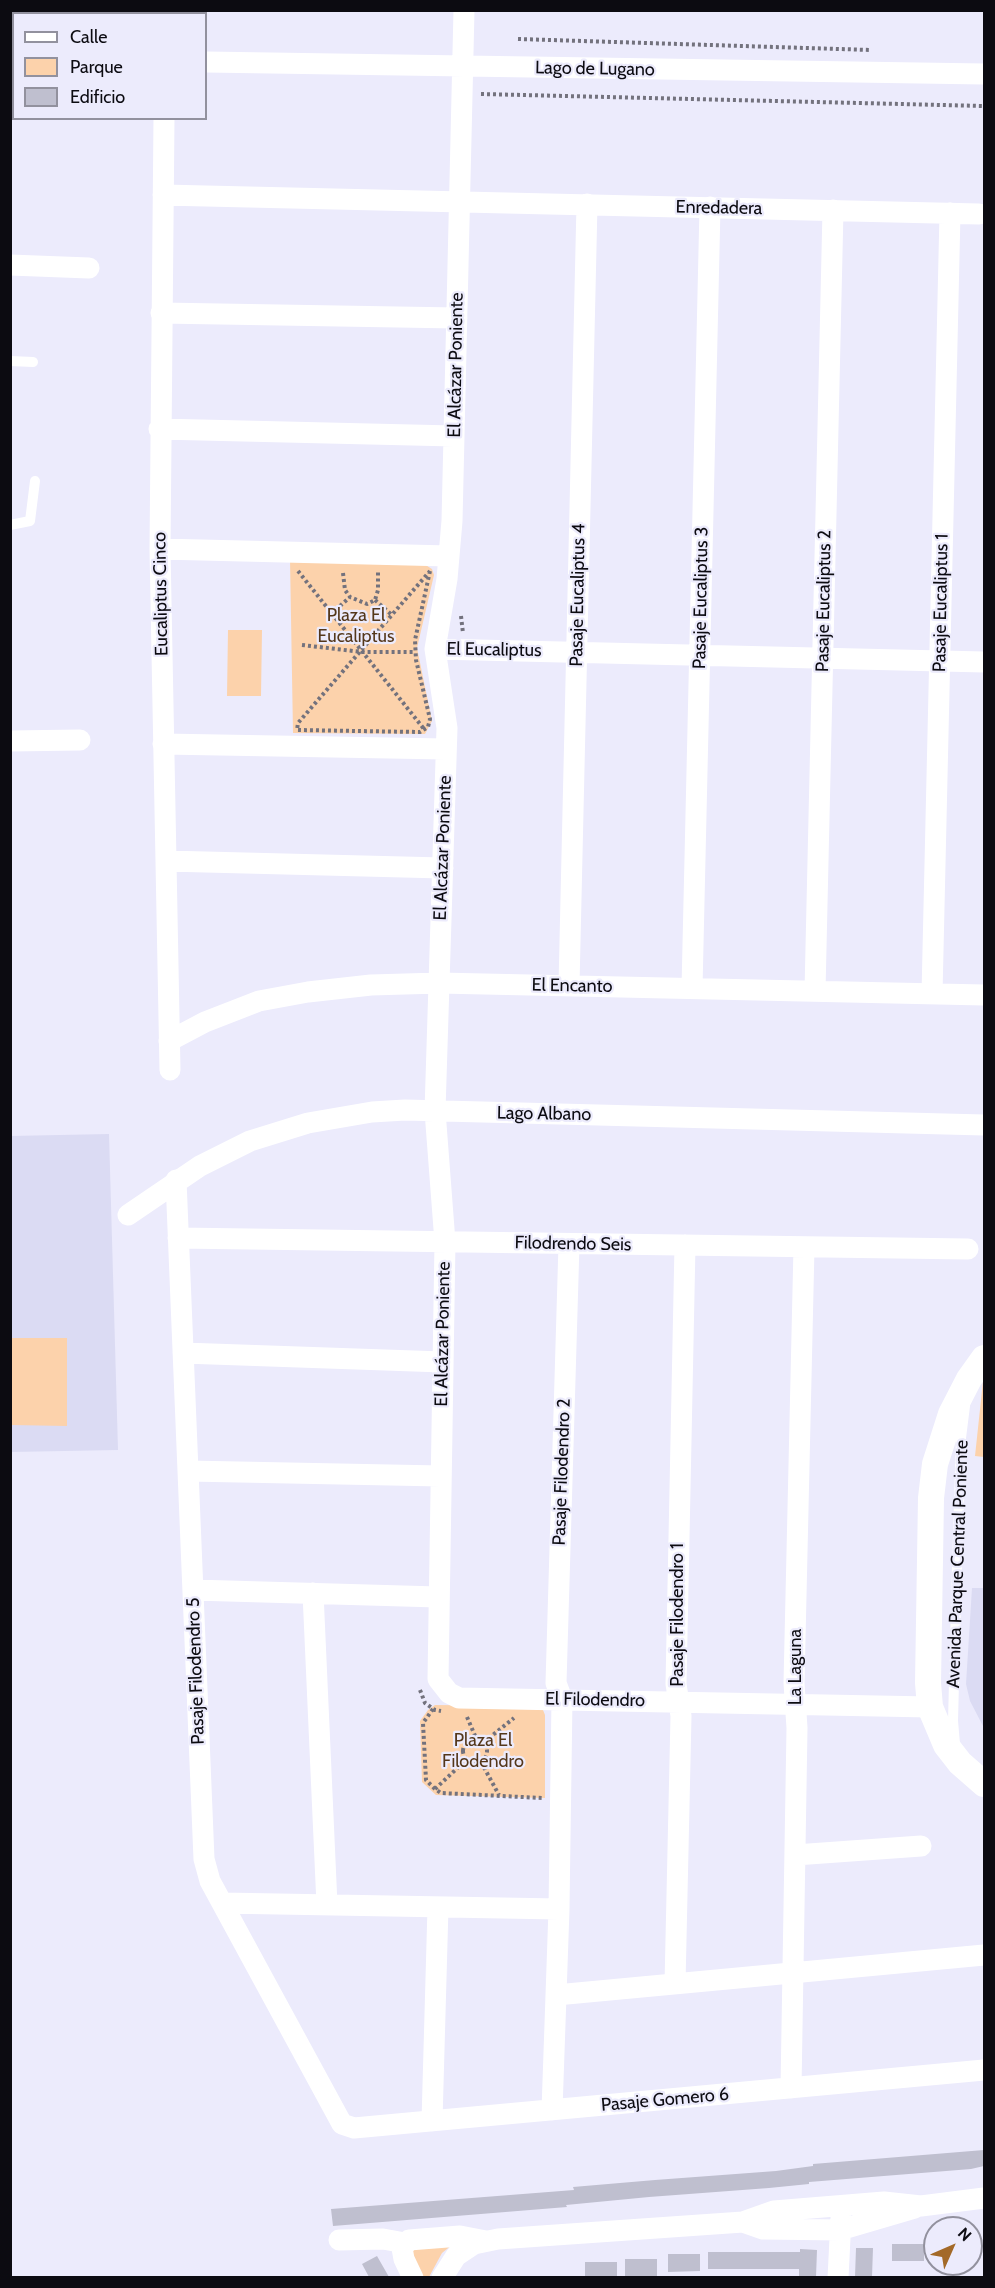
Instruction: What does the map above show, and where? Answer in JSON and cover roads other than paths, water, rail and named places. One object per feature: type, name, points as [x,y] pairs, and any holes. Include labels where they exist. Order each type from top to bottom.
[{"type":"street","name":"El Alcázar Poniente","points":[[443,1687],[437,1671],[445,1242],[435,1111],[446,718],[425,650],[449,556],[464,10]]},
{"type":"street","name":"Lago de Lugano","points":[[207,62],[984,74]]},
{"type":"street","name":"Eucaliptus Cinco","points":[[164,120],[159,549],[170,1070]]},
{"type":"street","name":"Enredadera","points":[[163,195],[979,214]]},
{"type":"street","name":"Pasaje Eucaliptus 4","points":[[569,985],[587,204]]},
{"type":"street","name":"Pasaje Eucaliptus 3","points":[[692,988],[710,207]]},
{"type":"street","name":"Pasaje Eucaliptus 2","points":[[814,991],[833,210]]},
{"type":"street","name":"Pasaje Eucaliptus 1","points":[[932,994],[950,213]]},
{"type":"street","points":[[10,265],[89,268]]},
{"type":"street","points":[[161,313],[457,318]]},
{"type":"street","points":[[159,429],[454,436]]},
{"type":"street","points":[[159,549],[449,556]]},
{"type":"street","name":"El Eucaliptus","points":[[425,650],[984,662]]},
{"type":"street","points":[[10,741],[80,740]]},
{"type":"street","points":[[163,744],[446,749]]},
{"type":"street","points":[[166,861],[443,868]]},
{"type":"street","name":"El Encanto","points":[[169,1041],[232,1011],[273,998],[331,989],[439,983],[984,995]]},
{"type":"street","name":"Lago Albano","points":[[128,1215],[176,1180],[250,1141],[308,1123],[372,1112],[435,1111],[984,1125]]},
{"type":"street","name":"Pasaje Filodendro 5","points":[[176,1180],[204,1859],[210,1881],[339,2120],[346,2126]]},
{"type":"street","name":"Filodrendo Seis","points":[[178,1238],[968,1249]]},
{"type":"street","name":"Pasaje Filodendro 2","points":[[552,2110],[560,1909],[562,1699],[556,1683],[568,1244]]},
{"type":"street","name":"Pasaje Filodendro 1","points":[[675,1984],[681,1716],[676,1684],[685,1245]]},
{"type":"street","name":"La Laguna","points":[[791,2088],[797,1728],[795,1703],[804,1247]]},
{"type":"street","points":[[183,1353],[443,1362]]},
{"type":"street","name":"Avenida Parque Central Poniente","points":[[981,1362],[951,1414],[939,1445],[933,1474],[928,1615],[930,1707],[940,1733],[960,1763],[984,1784]]},
{"type":"street","points":[[188,1471],[441,1476]]},
{"type":"street","points":[[193,1590],[438,1597]]},
{"type":"street","points":[[313,1593],[327,1905]]},
{"type":"street","name":"El Filodendro","points":[[443,1687],[459,1698],[679,1700],[930,1707]]},
{"type":"street","points":[[795,1855],[921,1846]]},
{"type":"street","points":[[222,1903],[560,1909]]},
{"type":"street","points":[[432,2121],[438,1907]]},
{"type":"street","points":[[556,1995],[984,1955]]},
{"type":"street","name":"Pasaje Gomero 6","points":[[346,2126],[354,2128],[984,2070]]},
{"type":"street","points":[[443,2274],[456,2256],[474,2244],[486,2241],[743,2222],[774,2211],[884,2202],[921,2206],[984,2198]]},
{"type":"street","points":[[838,2277],[841,2206]]},
{"type":"street","points":[[743,2222],[763,2229],[840,2230],[897,2216],[921,2206]]},
{"type":"street","points":[[339,2240],[383,2239],[405,2243],[409,2240],[460,2236],[486,2241]]},
{"type":"street","points":[[405,2243],[404,2259],[413,2277]]},
{"type":"lane","points":[[10,361],[33,362]]},
{"type":"lane","points":[[10,525],[30,521],[35,481]]},
{"type":"lane","name":"Avenida Parque Central Poniente","points":[[960,1763],[954,1738],[953,1721],[961,1438],[967,1400],[981,1362]]},
{"type":"park label","name":"Plaza El Eucaliptus","points":[[356,626]]},
{"type":"park label","name":"Plaza El Filodendro","points":[[483,1751]]}]
